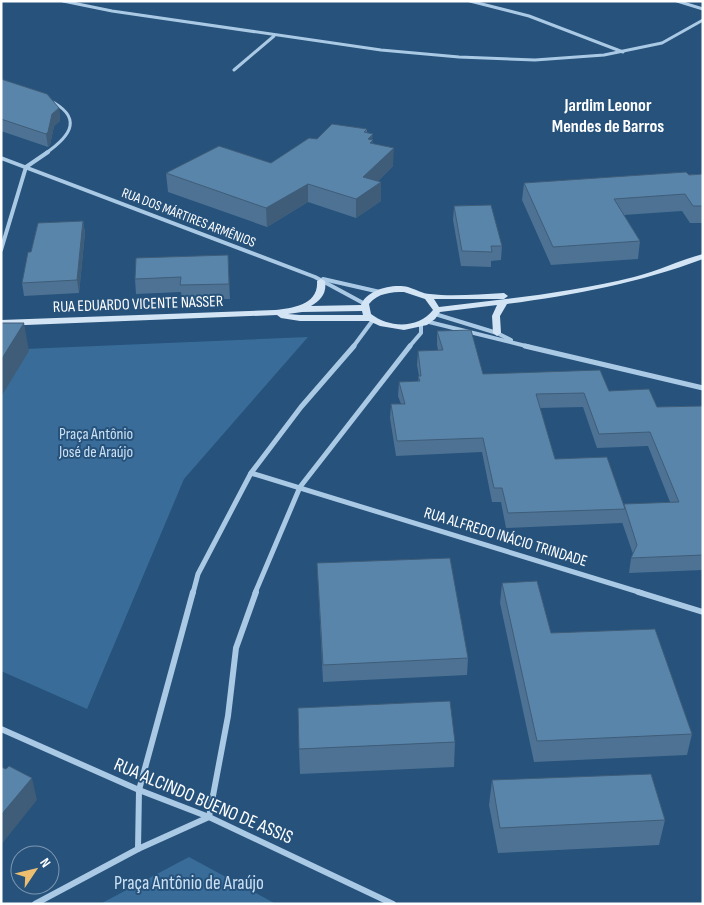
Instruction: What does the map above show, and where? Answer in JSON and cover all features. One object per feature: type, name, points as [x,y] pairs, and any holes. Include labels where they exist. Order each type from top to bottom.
[{"type":"street","points":[[63,1],[274,36],[393,51],[494,58],[577,58],[626,52],[682,36],[703,20]]},
{"type":"street","points":[[470,1],[518,12],[578,36],[626,52]]},
{"type":"street","points":[[677,1],[703,9]]},
{"type":"street","points":[[234,70],[274,36]]},
{"type":"street","points":[[1,250],[26,167],[59,144],[70,126],[70,116],[63,107],[48,99]]},
{"type":"street","name":"RUA DOS MÁRTIRES ARMÊNIOS","points":[[1,158],[318,279],[365,306]]},
{"type":"street","points":[[35,904],[138,849],[209,817],[228,716],[236,648],[262,574],[300,487],[322,462],[388,372],[421,333],[423,322],[436,312],[550,296],[630,282],[661,273],[703,256]]},
{"type":"street","points":[[287,310],[304,307],[318,298],[322,292],[318,279],[380,292],[405,290],[428,297],[550,296]]},
{"type":"street","points":[[138,849],[139,790],[198,574],[252,473],[301,407],[355,344],[371,319],[365,306],[370,297],[380,292]]},
{"type":"street","points":[[428,297],[436,312],[497,333],[520,345]]},
{"type":"street","points":[[497,333],[494,320],[505,301]]},
{"type":"street","name":"RUA EDUARDO VICENTE NASSER","points":[[1,323],[275,313],[287,310],[365,306]]},
{"type":"street","name":"RUA EDUARDO VICENTE NASSER","points":[[275,313],[300,318],[371,319],[395,327],[423,322]]},
{"type":"street","points":[[423,322],[703,388]]},
{"type":"street","name":"RUA ALFREDO INÁCIO TRINDADE","points":[[252,473],[703,612]]},
{"type":"street","name":"RUA ALCINDO BUENO DE ASSIS","points":[[1,729],[139,790],[209,817],[393,904]]},
{"type":"green space","name":"Praça Antônio José de Araújo","points":[[308,337],[184,479],[87,709],[1,671],[1,350]]},
{"type":"green space","name":"Praça Antônio de Araújo","points":[[189,857],[276,904],[100,904]]},
{"type":"building","points":[[1,79],[47,94],[59,108],[52,114],[46,134],[1,119]]},
{"type":"building","points":[[332,124],[367,129],[364,132],[373,134],[368,139],[373,140],[370,143],[394,148],[363,177],[381,182],[356,199],[308,184],[266,208],[166,173],[219,146],[271,163],[309,138],[317,139]]},
{"type":"building","points":[[686,172],[689,175],[703,174],[703,206],[693,206],[685,194],[614,199],[640,241],[553,247],[524,183]]},
{"type":"building","points":[[491,205],[502,246],[491,246],[492,252],[462,251],[454,206]]},
{"type":"building","points":[[83,221],[77,280],[22,283],[28,252],[31,252],[38,223]]},
{"type":"building","points":[[228,255],[229,284],[180,285],[181,277],[135,279],[136,258]]},
{"type":"building","points":[[1,323],[24,323],[1,360]]},
{"type":"building","points":[[471,330],[483,374],[600,370],[609,391],[649,389],[657,407],[703,406],[703,555],[631,558],[637,545],[624,504],[679,502],[650,432],[599,434],[584,393],[536,394],[555,459],[607,457],[625,509],[508,513],[502,488],[494,488],[483,438],[397,441],[391,404],[405,404],[399,382],[420,381],[418,376],[421,376],[418,351],[443,350],[437,331]]},
{"type":"building","points":[[450,558],[468,658],[323,665],[317,563]]},
{"type":"building","points":[[537,581],[551,633],[655,629],[692,734],[537,741],[502,583]]},
{"type":"building","points":[[450,701],[455,742],[299,749],[298,708]]},
{"type":"building","points":[[9,766],[32,778],[1,815],[1,767],[6,769]]},
{"type":"building","points":[[651,774],[665,820],[500,828],[492,780]]},
{"type":"district","name":"Jardim Leonor Mendes de Barros","points":[[608,115]]}]
